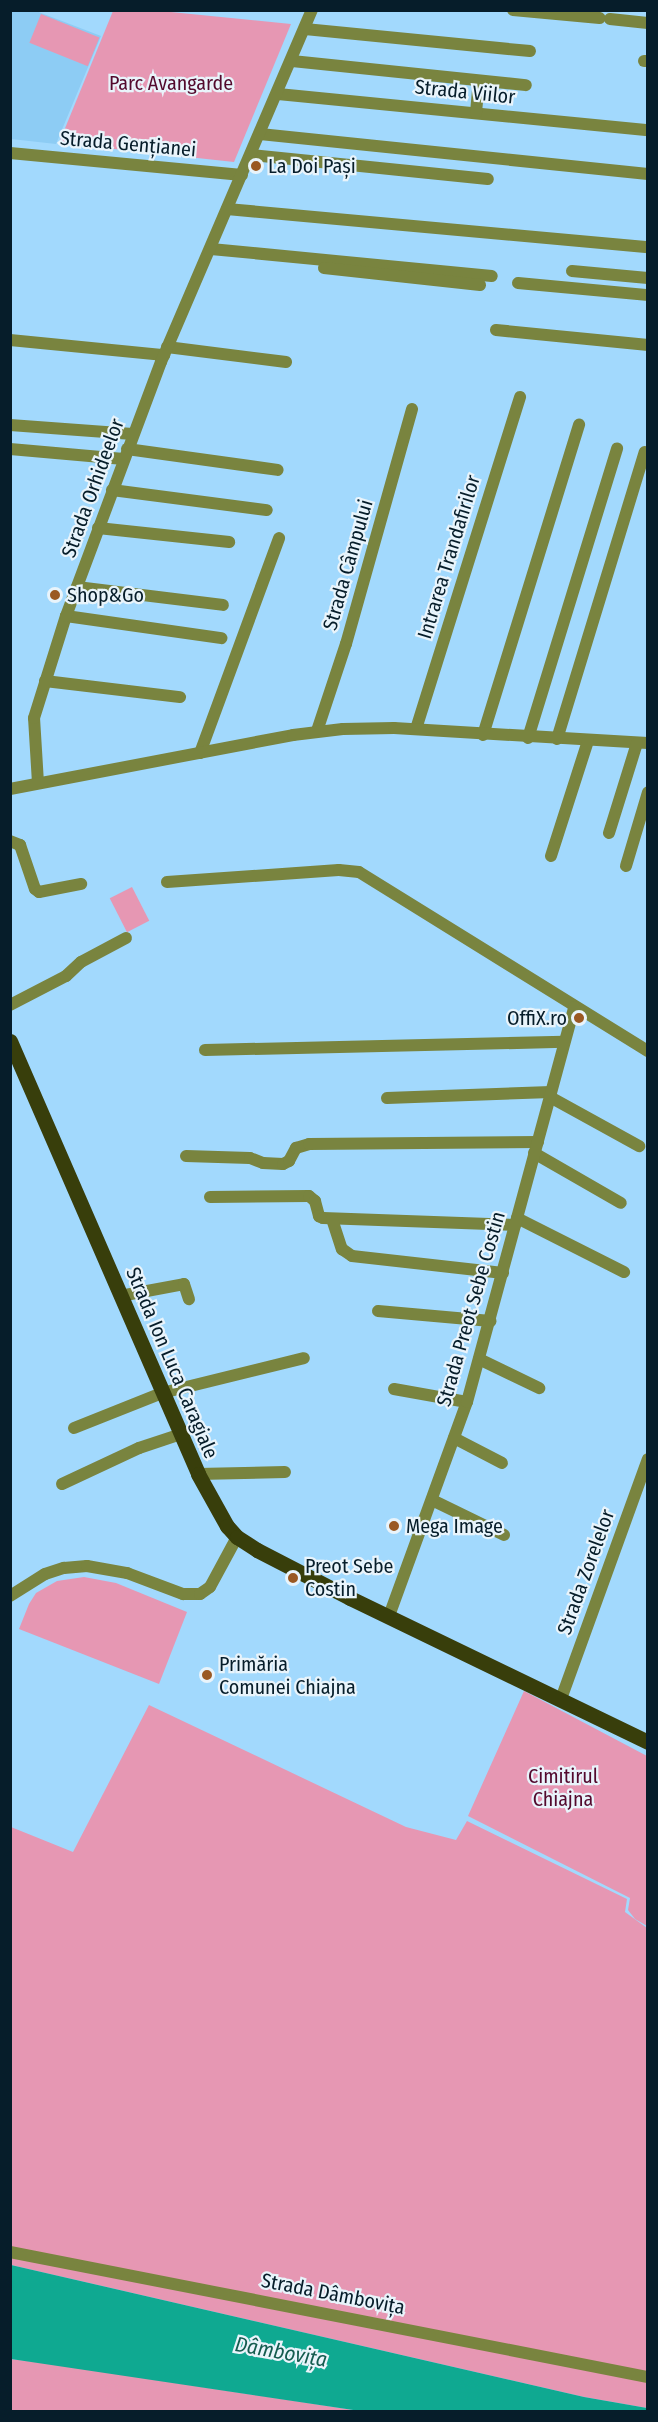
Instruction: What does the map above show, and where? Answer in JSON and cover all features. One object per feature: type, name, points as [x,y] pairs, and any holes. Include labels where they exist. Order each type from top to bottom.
[{"type":"main road","name":"Strada Ion Luca Caragiale","points":[[10,1041],[198,1473],[216,1510],[237,1537],[269,1556],[389,1616],[648,1742]]},
{"type":"street","name":"Strada Orhideelor","points":[[38,783],[33,725],[66,616],[125,454],[166,351],[210,253],[312,10]]},
{"type":"street","points":[[513,10],[648,23]]},
{"type":"street","points":[[305,29],[530,51]]},
{"type":"street","points":[[292,61],[526,85]]},
{"type":"street","points":[[476,113],[479,81]]},
{"type":"street","name":"Strada Viilor","points":[[278,94],[648,130]]},
{"type":"street","points":[[260,134],[648,174]]},
{"type":"street","name":"Strada Gențianei","points":[[10,153],[242,175]]},
{"type":"street","points":[[251,155],[488,179]]},
{"type":"street","points":[[227,209],[648,247]]},
{"type":"street","points":[[210,253],[492,276]]},
{"type":"street","points":[[210,253],[480,285]]},
{"type":"street","points":[[572,271],[648,278]]},
{"type":"street","points":[[518,283],[648,295]]},
{"type":"street","points":[[496,330],[648,345]]},
{"type":"street","points":[[10,340],[286,362]]},
{"type":"street","name":"Intrarea Trandafirilor","points":[[416,729],[520,397]]},
{"type":"street","name":"Strada Câmpului","points":[[317,731],[346,644],[412,409]]},
{"type":"street","points":[[483,735],[579,424]]},
{"type":"street","points":[[10,425],[133,434]]},
{"type":"street","points":[[528,738],[617,448]]},
{"type":"street","points":[[10,449],[125,454],[278,470]]},
{"type":"street","points":[[557,739],[645,452]]},
{"type":"street","points":[[112,490],[267,510]]},
{"type":"street","points":[[98,528],[229,542]]},
{"type":"street","points":[[200,753],[279,538]]},
{"type":"street","points":[[77,587],[223,605]]},
{"type":"street","points":[[66,616],[221,639]]},
{"type":"street","points":[[45,681],[180,697]]},
{"type":"street","points":[[10,789],[317,731],[370,728],[416,729],[528,738],[642,743],[609,833]]},
{"type":"street","points":[[551,856],[588,741]]},
{"type":"street","points":[[626,866],[648,792]]},
{"type":"street","points":[[10,841],[22,848],[33,882],[39,892],[81,884]]},
{"type":"street","points":[[167,882],[339,870],[359,872],[648,1051]]},
{"type":"street","points":[[10,1005],[66,976],[81,962],[126,938]]},
{"type":"street","name":"Strada Preot Sebe Costin","points":[[389,1616],[467,1402],[574,1007]]},
{"type":"street","points":[[205,1050],[564,1042]]},
{"type":"street","points":[[387,1098],[550,1095],[639,1146]]},
{"type":"street","points":[[186,1156],[250,1158],[263,1163],[283,1164],[289,1161],[297,1148],[309,1144],[536,1148],[621,1203]]},
{"type":"street","points":[[210,1197],[309,1196],[315,1201],[321,1218],[332,1219],[516,1222],[624,1272]]},
{"type":"street","points":[[332,1219],[342,1249],[352,1256],[503,1273]]},
{"type":"street","points":[[120,1296],[184,1284],[189,1299]]},
{"type":"street","points":[[378,1311],[490,1321]]},
{"type":"street","points":[[74,1428],[162,1393],[304,1358]]},
{"type":"street","points":[[479,1359],[539,1388]]},
{"type":"street","points":[[394,1389],[467,1402]]},
{"type":"street","points":[[63,1484],[139,1448],[181,1434]]},
{"type":"street","points":[[454,1438],[502,1463]]},
{"type":"street","name":"Strada Zorelelor","points":[[561,1699],[648,1459]]},
{"type":"street","points":[[198,1473],[285,1472]]},
{"type":"street","points":[[432,1500],[504,1534]]},
{"type":"street","points":[[10,1596],[45,1574],[64,1568],[87,1566],[127,1573],[183,1594],[200,1594],[210,1587],[237,1537]]},
{"type":"street","name":"Strada Dâmbovița","points":[[10,2252],[648,2377]]},
{"type":"shaded area","points":[[11,11],[36,11],[101,36],[56,144],[11,139]]},
{"type":"green space","name":"Parc Avangarde","points":[[113,11],[161,11],[291,24],[234,162],[59,143]]},
{"type":"green space","points":[[41,14],[99,38],[88,66],[29,43]]},
{"type":"green space","points":[[132,887],[149,921],[127,932],[110,898]]},
{"type":"green space","points":[[84,1577],[116,1583],[187,1612],[159,1684],[19,1629],[36,1593],[57,1581]]},
{"type":"green space","name":"Cimitirul Chiajna","points":[[524,1691],[647,1756],[647,1926],[635,1919],[628,1910],[630,1898],[468,1816]]},
{"type":"green space","points":[[149,1705],[406,1827],[456,1840],[467,1821],[627,1899],[625,1912],[647,1928],[647,2408],[584,2397],[11,2265],[11,1827],[73,1852]]},
{"type":"green space","points":[[10,2359],[52,2364],[360,2411],[11,2411]]},
{"type":"water","name":"Dâmbovița","points":[[11,2265],[584,2397],[647,2408],[647,2411],[360,2411],[11,2359]]},
{"type":"place","name":"La Doi Pași","points":[[256,166]]},
{"type":"place","name":"Shop&Go","points":[[55,595]]},
{"type":"place","name":"OffiX.ro","points":[[579,1018]]},
{"type":"place","name":"Mega Image","points":[[394,1526]]},
{"type":"place","name":"Preot Sebe Costin","points":[[293,1578]]},
{"type":"place","name":"Primăria Comunei Chiajna","points":[[207,1675]]}]
